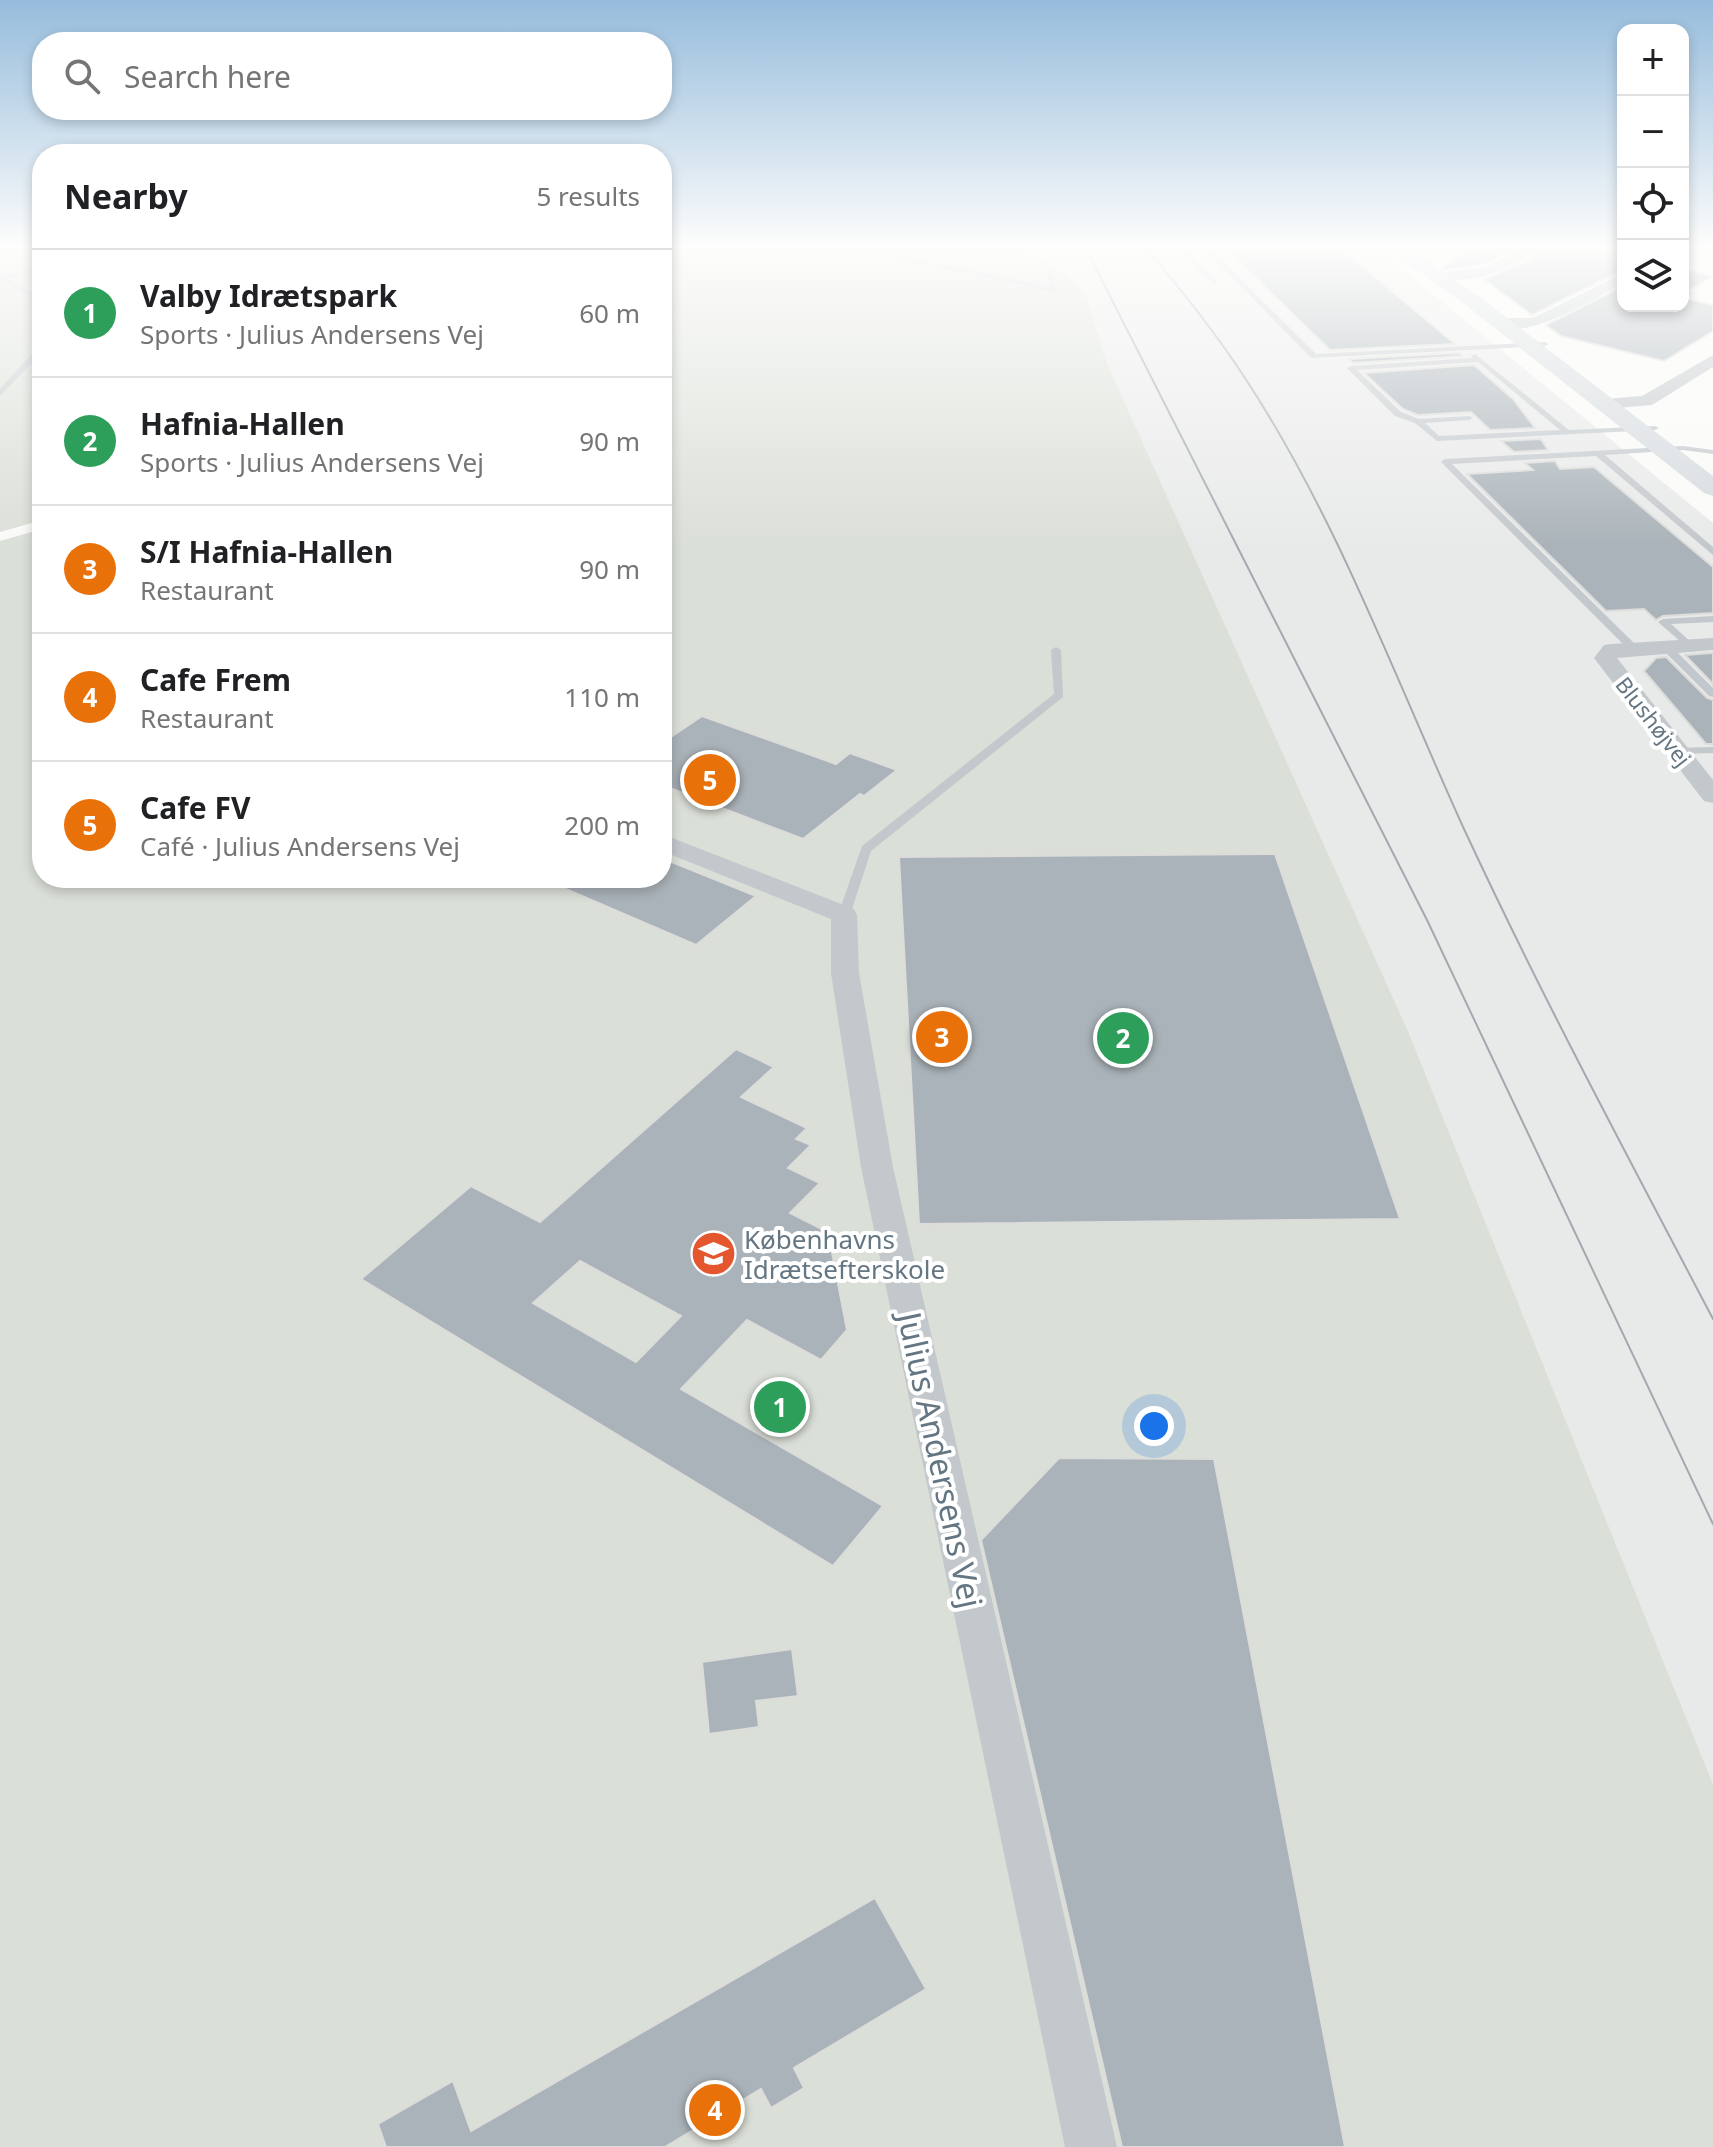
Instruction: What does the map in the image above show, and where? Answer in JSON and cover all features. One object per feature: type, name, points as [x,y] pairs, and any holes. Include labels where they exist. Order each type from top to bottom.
[{"type":"main road","points":[[1541,347],[1660,439],[1713,472]]},
{"type":"main road","points":[[1660,439],[1713,488]]},
{"type":"street","points":[[1614,404],[1646,401],[1713,360]]},
{"type":"street","name":"Blushøjvej","points":[[1713,644],[1612,650],[1605,658],[1713,796]]},
{"type":"street","points":[[672,846],[844,915]]},
{"type":"street","name":"Julius Andersens Vej","points":[[844,915],[845,973],[877,1167],[1091,2147]]},
{"type":"lane","points":[[1305,347],[1314,356],[1480,347]]},
{"type":"lane","points":[[1465,348],[1567,432]]},
{"type":"lane","points":[[0,394],[32,359]]},
{"type":"lane","points":[[1469,418],[1418,421],[1398,414],[1351,368],[1479,360]]},
{"type":"lane","points":[[1418,421],[1437,439],[1567,432],[1660,439],[1713,452]]},
{"type":"lane","points":[[1634,649],[1445,462],[1598,453],[1660,439]]},
{"type":"lane","points":[[1598,453],[1713,552]]},
{"type":"lane","points":[[1713,619],[1663,622],[1713,694]]},
{"type":"lane","points":[[844,915],[866,849],[1059,695],[1056,650]]},
{"type":"lane","points":[[1678,751],[1713,750]]},
{"type":"shaded area","points":[[0,347],[32,347],[32,523],[0,532]]},
{"type":"shaded area","points":[[672,347],[1102,347],[1408,1031],[1713,1784],[1713,2147],[0,2147],[0,541],[32,532],[32,888],[672,888]]},
{"type":"shaded area","points":[[1102,347],[1498,347],[1713,523],[1713,1784],[1408,1031]]},
{"type":"building","points":[[1327,347],[1388,347],[1330,350]]},
{"type":"building","points":[[1607,347],[1687,347],[1664,361]]},
{"type":"building","points":[[1460,353],[1462,356],[1353,363],[1349,359]]},
{"type":"building","points":[[1474,365],[1513,399],[1535,428],[1490,430],[1471,412],[1418,415],[1403,409],[1364,373]]},
{"type":"building","points":[[1541,439],[1548,450],[1514,452],[1501,441]]},
{"type":"building","points":[[1555,461],[1560,469],[1594,467],[1713,567],[1713,613],[1663,616],[1656,620],[1644,609],[1606,611],[1467,474],[1533,470],[1525,463]]},
{"type":"building","points":[[1713,653],[1713,684],[1685,655]]},
{"type":"building","points":[[1666,657],[1707,698],[1713,700],[1713,744],[1706,744],[1644,671],[1656,658]]},
{"type":"building","points":[[702,716],[836,764],[850,753],[897,770],[864,796],[860,794],[803,839],[672,789],[672,736]]},
{"type":"building","points":[[1275,854],[1400,1219],[919,1224],[899,857]]},
{"type":"building","points":[[672,862],[756,896],[696,945],[563,888],[672,888]]},
{"type":"building","points":[[736,1049],[774,1067],[741,1097],[807,1128],[796,1139],[811,1145],[788,1168],[820,1183],[790,1213],[828,1232],[847,1330],[821,1360],[747,1320],[681,1389],[883,1506],[833,1566],[361,1279],[471,1186],[540,1222]],"holes":[[[580,1261],[681,1316],[636,1362],[533,1303]]]},
{"type":"building","points":[[1059,1458],[1214,1459],[1345,2147],[1122,2147],[981,1540]]},
{"type":"building","points":[[792,1649],[798,1696],[756,1701],[759,1727],[709,1734],[702,1662]]},
{"type":"building","points":[[875,1898],[926,1989],[794,2068],[804,2088],[771,2108],[761,2089],[665,2147],[386,2147],[378,2124],[453,2081],[471,2131]]},
{"type":"tram line","points":[[1136,347],[1427,920],[1713,1524]]},
{"type":"tram line","points":[[1224,347],[1278,431],[1337,542],[1464,829],[1523,953],[1713,1319]]},
{"type":"place","name":"Cafe FV","points":[[710,780]]},
{"type":"place","name":"S/I Hafnia-Hallen","points":[[942,1037]]},
{"type":"place","name":"Hafnia-Hallen","points":[[1123,1038]]},
{"type":"place","name":"Københavns Idrætsefterskole","points":[[713,1254]]},
{"type":"place","name":"Valby Idrætspark","points":[[780,1407]]},
{"type":"place","name":"Cafe Frem","points":[[715,2110]]}]
